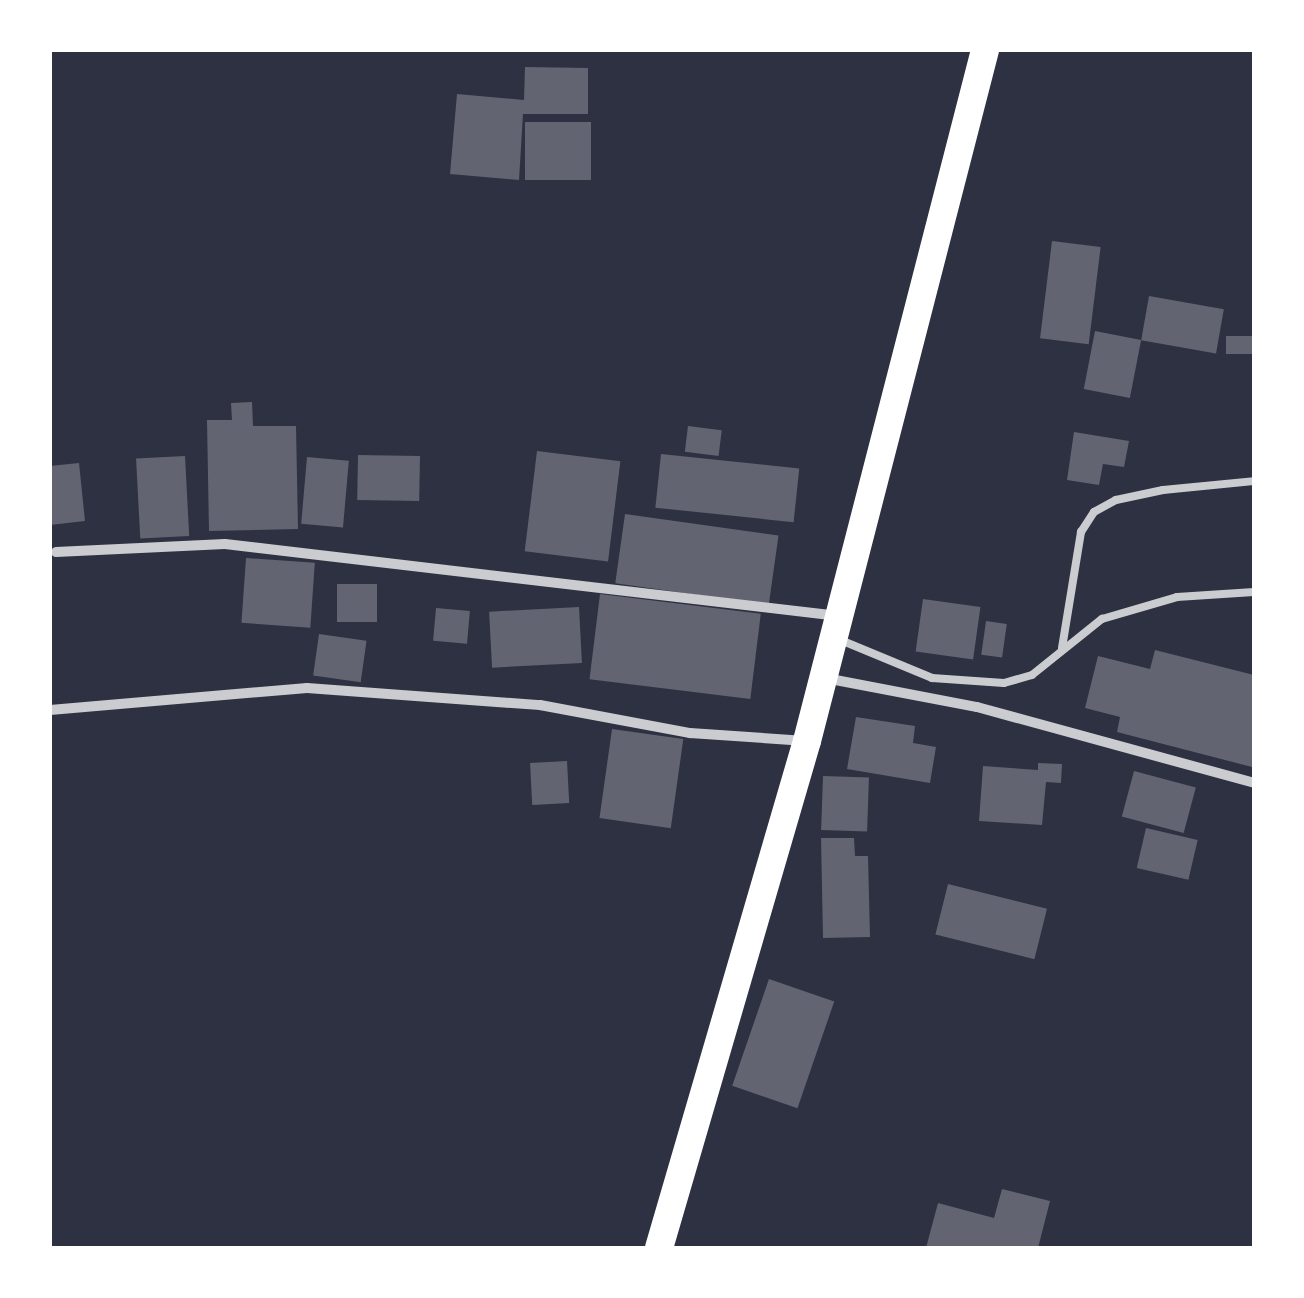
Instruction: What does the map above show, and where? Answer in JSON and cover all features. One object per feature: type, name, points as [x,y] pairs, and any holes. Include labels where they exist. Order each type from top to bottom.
[{"type":"highway","points":[[659,1248],[807,741],[984,50]]},
{"type":"street","points":[[56,552],[225,544],[837,627]]},
{"type":"street","points":[[824,678],[978,707],[1254,783]]},
{"type":"street","points":[[50,710],[308,688],[540,705],[690,733],[807,741]]},
{"type":"lane","points":[[1062,649],[1081,532],[1094,512],[1147,494],[1254,481]]},
{"type":"lane","points":[[837,627],[932,678],[972,684],[1032,675],[1102,619],[1177,597],[1254,592]]},
{"type":"building","points":[[525,67],[588,68],[588,114],[523,114],[519,180],[450,174],[457,94],[524,100]]},
{"type":"building","points":[[525,122],[591,122],[591,180],[525,180]]},
{"type":"building","points":[[1052,241],[1101,247],[1089,344],[1040,338]]},
{"type":"building","points":[[1149,296],[1224,309],[1216,354],[1141,340]]},
{"type":"building","points":[[1095,331],[1141,340],[1130,398],[1084,389]]},
{"type":"building","points":[[1226,336],[1254,336],[1254,354],[1226,354]]},
{"type":"building","points":[[252,402],[253,426],[296,426],[298,529],[209,531],[207,420],[232,420],[231,403]]},
{"type":"building","points":[[688,426],[722,430],[719,456],[685,452]]},
{"type":"building","points":[[1074,432],[1129,441],[1124,467],[1103,464],[1099,485],[1067,480]]},
{"type":"building","points":[[537,451],[620,461],[608,561],[525,551]]},
{"type":"building","points":[[661,454],[799,469],[794,522],[655,508]]},
{"type":"building","points":[[358,455],[420,456],[419,501],[357,500]]},
{"type":"building","points":[[185,456],[189,536],[140,538],[136,459]]},
{"type":"building","points":[[307,457],[349,461],[343,527],[301,524]]},
{"type":"building","points":[[79,463],[85,521],[50,525],[50,466]]},
{"type":"building","points":[[625,514],[778,536],[769,605],[615,583]]},
{"type":"building","points":[[246,558],[315,563],[310,628],[241,623]]},
{"type":"building","points":[[337,584],[377,584],[377,622],[337,622]]},
{"type":"building","points":[[600,594],[761,614],[750,699],[590,679]]},
{"type":"building","points":[[923,599],[980,607],[973,660],[916,651]]},
{"type":"building","points":[[579,607],[582,663],[492,668],[489,612]]},
{"type":"building","points":[[436,608],[470,611],[467,644],[433,641]]},
{"type":"building","points":[[986,621],[1007,624],[1002,658],[981,655]]},
{"type":"building","points":[[319,634],[367,641],[361,682],[313,676]]},
{"type":"building","points":[[1155,650],[1254,675],[1252,767],[1117,732],[1120,717],[1085,708],[1098,656],[1150,669]]},
{"type":"building","points":[[856,717],[915,726],[913,743],[936,747],[930,783],[847,769]]},
{"type":"building","points":[[612,729],[683,739],[671,828],[599,818]]},
{"type":"building","points":[[567,761],[569,803],[532,805],[530,763]]},
{"type":"building","points":[[1038,763],[1062,764],[1061,783],[1046,782],[1042,825],[979,821],[983,766],[1038,770]]},
{"type":"building","points":[[1134,771],[1196,788],[1184,833],[1122,816]]},
{"type":"building","points":[[823,776],[869,778],[867,832],[821,830]]},
{"type":"building","points":[[1146,828],[1198,840],[1188,880],[1137,868]]},
{"type":"building","points":[[821,838],[854,838],[855,856],[868,856],[870,937],[823,938]]},
{"type":"building","points":[[948,884],[1047,909],[1034,959],[935,934]]},
{"type":"building","points":[[769,979],[834,1001],[797,1108],[732,1086]]},
{"type":"building","points":[[1002,1189],[1050,1201],[1038,1248],[926,1248],[938,1203],[994,1218]]}]
